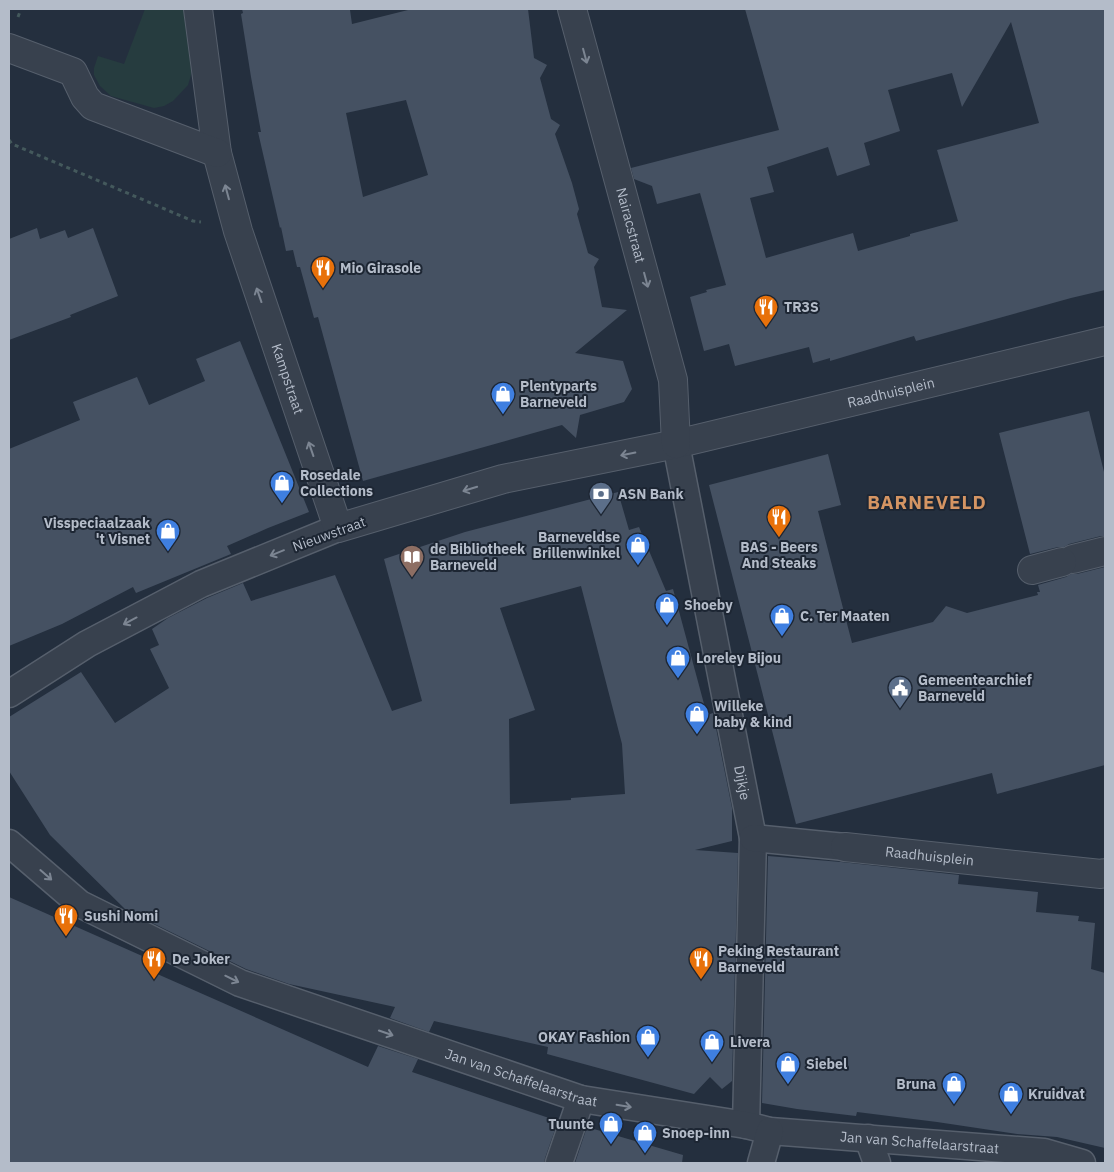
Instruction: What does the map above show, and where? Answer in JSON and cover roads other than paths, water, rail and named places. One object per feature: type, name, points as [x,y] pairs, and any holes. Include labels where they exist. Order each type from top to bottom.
[{"type":"street","name":"Kampstraat","points":[[198,9],[217,152],[238,231],[338,528]]},
{"type":"street","name":"Nairacstraat","points":[[572,9],[673,380],[676,444]]},
{"type":"street","points":[[9,48],[73,72],[84,97],[93,106],[217,152]]},
{"type":"street","name":"Raadhuisplein","points":[[676,444],[1105,340]]},
{"type":"street","name":"Nieuwstraat","points":[[9,694],[87,644],[201,584],[338,528],[503,479],[676,444]]},
{"type":"street","name":"Dijkje","points":[[676,444],[753,838],[758,1128],[761,1163]]},
{"type":"street","points":[[1032,570],[1105,551]]},
{"type":"street","name":"Raadhuisplein","points":[[753,838],[1105,873]]},
{"type":"street","name":"Jan van Schaffelaarstraat","points":[[9,843],[80,904],[240,983],[581,1099],[758,1128],[1044,1152],[1082,1163]]},
{"type":"street","points":[[559,1163],[581,1099]]},
{"type":"street","points":[[868,1138],[877,1163]]},
{"type":"place","name":"Mio Girasole","points":[[323,289]]},
{"type":"place","name":"TR3S","points":[[766,328]]},
{"type":"place","name":"Plentyparts Barneveld","points":[[503,415]]},
{"type":"place","name":"Rosedale Collections","points":[[282,504]]},
{"type":"place","name":"ASN Bank","points":[[601,515]]},
{"type":"place","name":"BAS - Beers And Steaks","points":[[779,538]]},
{"type":"place","name":"Visspeciaalzaak 't Visnet","points":[[168,552]]},
{"type":"place","name":"Barneveldse Brillenwinkel","points":[[638,566]]},
{"type":"place","name":"de Bibliotheek Barneveld","points":[[412,578]]},
{"type":"place","name":"Shoeby","points":[[667,626]]},
{"type":"place","name":"C. Ter Maaten","points":[[782,637]]},
{"type":"place","name":"Loreley Bijou","points":[[678,679]]},
{"type":"place","name":"Gemeentearchief Barneveld","points":[[900,709]]},
{"type":"place","name":"Willeke baby & kind","points":[[697,735]]},
{"type":"place","name":"Sushi Nomi","points":[[66,937]]},
{"type":"place","name":"De Joker","points":[[154,980]]},
{"type":"place","name":"Peking Restaurant Barneveld","points":[[701,980]]},
{"type":"place","name":"OKAY Fashion","points":[[648,1058]]},
{"type":"place","name":"Livera","points":[[712,1063]]},
{"type":"place","name":"Siebel","points":[[788,1085]]},
{"type":"place","name":"Bruna","points":[[954,1105]]},
{"type":"place","name":"Kruidvat","points":[[1011,1115]]},
{"type":"place","name":"Tuunte","points":[[611,1145]]},
{"type":"place","name":"Snoep-inn","points":[[645,1154]]},
{"type":"district","name":"BARNEVELD","points":[[927,502]]}]
